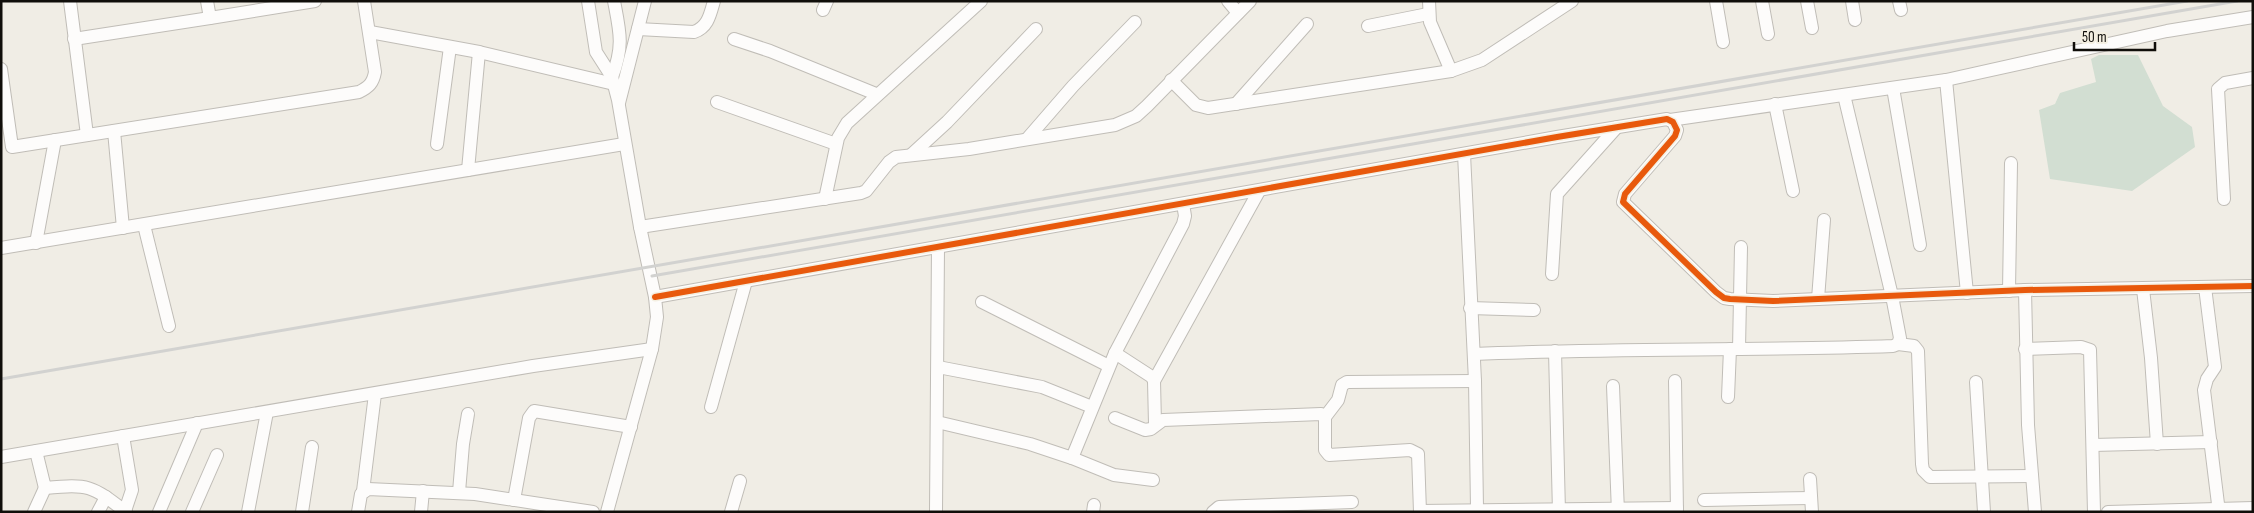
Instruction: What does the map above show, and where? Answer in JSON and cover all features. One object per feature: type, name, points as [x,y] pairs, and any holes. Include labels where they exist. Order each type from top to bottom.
[{"type":"street","points":[[70,1],[87,135]]},
{"type":"street","points":[[207,1],[210,18]]},
{"type":"street","points":[[74,39],[210,18],[282,4],[315,1]]},
{"type":"street","points":[[1,69],[6,148],[359,92],[369,87],[374,80],[375,72],[364,1]]},
{"type":"street","points":[[588,1],[596,52],[613,80],[619,106],[624,144],[640,227],[656,297],[656,326],[652,349],[607,512]]},
{"type":"street","points":[[613,80],[621,52],[614,1]]},
{"type":"street","points":[[619,106],[645,1]]},
{"type":"street","points":[[638,29],[699,31],[708,20],[714,1]]},
{"type":"street","points":[[825,199],[836,144],[847,123],[876,94],[981,1]]},
{"type":"street","points":[[1228,1],[1238,13]]},
{"type":"street","points":[[640,227],[864,192],[888,162],[896,157],[970,149],[1115,126],[1129,121],[1147,106],[1250,1]]},
{"type":"street","points":[[1429,1],[1428,14],[1451,71]]},
{"type":"street","points":[[1171,80],[1196,105],[1203,108],[1451,71],[1482,60],[1572,1]]},
{"type":"street","points":[[1716,1],[1723,42]]},
{"type":"street","points":[[1762,1],[1768,34]]},
{"type":"street","points":[[1807,1],[1812,28]]},
{"type":"street","points":[[1852,1],[1855,20]]},
{"type":"street","points":[[1368,26],[1428,14]]},
{"type":"street","points":[[656,297],[1617,128],[1946,80],[2167,31],[2253,17]]},
{"type":"street","points":[[1027,139],[1073,86],[1135,22]]},
{"type":"street","points":[[1236,104],[1307,24]]},
{"type":"street","points":[[911,155],[948,122],[1036,28]]},
{"type":"street","points":[[370,32],[479,52],[613,80]]},
{"type":"street","points":[[734,39],[770,51],[876,94]]},
{"type":"street","points":[[438,144],[450,47]]},
{"type":"street","points":[[468,170],[479,52]]},
{"type":"street","points":[[2224,199],[2218,89],[2225,83],[2253,78]]},
{"type":"street","points":[[1946,80],[1967,293]]},
{"type":"street","points":[[1892,88],[1920,244]]},
{"type":"street","points":[[1844,95],[1892,296],[1900,338],[1898,344]]},
{"type":"street","points":[[717,102],[836,144]]},
{"type":"street","points":[[1775,104],[1793,191]]},
{"type":"street","points":[[1670,120],[1675,125],[1676,136],[1625,194],[1623,202],[1724,298],[1774,300],[2025,290],[2253,286]]},
{"type":"street","points":[[1552,274],[1556,194],[1617,128]]},
{"type":"street","points":[[114,130],[123,228]]},
{"type":"street","points":[[36,242],[55,140]]},
{"type":"street","points":[[1,248],[624,144]]},
{"type":"street","points":[[1464,154],[1475,381],[1476,508]]},
{"type":"street","points":[[2009,291],[2010,163]]},
{"type":"street","points":[[1155,424],[1154,381],[1259,190]]},
{"type":"street","points":[[1072,458],[1115,353],[1182,224],[1185,216],[1183,204]]},
{"type":"street","points":[[1818,299],[1824,220]]},
{"type":"street","points":[[144,225],[169,326]]},
{"type":"street","points":[[936,512],[938,247]]},
{"type":"street","points":[[1728,397],[1740,299],[1741,247]]},
{"type":"street","points":[[711,407],[746,282]]},
{"type":"street","points":[[2204,288],[2215,367],[2204,386],[2219,511]]},
{"type":"street","points":[[2143,289],[2151,358],[2157,444]]},
{"type":"street","points":[[2025,290],[2025,348],[2032,476],[2036,512]]},
{"type":"street","points":[[982,302],[1109,366]]},
{"type":"street","points":[[1470,308],[1534,310]]},
{"type":"street","points":[[1474,354],[1555,351],[1818,349],[1893,346],[1898,344],[1914,346],[1918,351],[1923,470],[1930,477],[1982,478],[2032,476]]},
{"type":"street","points":[[2025,348],[2081,346],[2090,350],[2094,512]]},
{"type":"street","points":[[1,457],[532,366],[652,349]]},
{"type":"street","points":[[1555,351],[1559,510]]},
{"type":"street","points":[[1115,353],[1152,377],[1154,381]]},
{"type":"street","points":[[938,367],[1042,387],[1092,408]]},
{"type":"street","points":[[1475,381],[1344,383],[1338,400],[1325,417],[1325,450],[1329,455],[1410,450],[1418,454],[1420,511],[1476,508],[1677,510],[1675,381]]},
{"type":"street","points":[[1976,382],[1984,512]]},
{"type":"street","points":[[1612,386],[1618,509]]},
{"type":"street","points":[[358,512],[363,491],[375,394]]},
{"type":"street","points":[[514,500],[529,418],[534,410],[632,427]]},
{"type":"street","points":[[248,512],[267,412]]},
{"type":"street","points":[[1115,418],[1145,430],[1151,429],[1155,424],[1163,420],[1318,413],[1325,417]]},
{"type":"street","points":[[459,492],[463,444],[468,414]]},
{"type":"street","points":[[937,422],[1030,444],[1114,475],[1153,480]]},
{"type":"street","points":[[158,512],[197,423]]},
{"type":"street","points":[[45,488],[85,486],[106,497],[126,511],[132,490],[123,436]]},
{"type":"street","points":[[2093,445],[2211,442]]},
{"type":"street","points":[[302,512],[312,447]]},
{"type":"street","points":[[34,512],[45,488],[36,451]]},
{"type":"street","points":[[192,512],[217,455]]},
{"type":"street","points":[[1810,479],[1812,512]]},
{"type":"street","points":[[731,512],[740,481]]},
{"type":"street","points":[[363,491],[368,489],[459,492],[593,512]]},
{"type":"street","points":[[421,512],[423,491]]},
{"type":"street","points":[[98,512],[106,497]]},
{"type":"street","points":[[1704,500],[1811,498]]},
{"type":"street","points":[[1213,512],[1218,507],[1352,502]]},
{"type":"street","points":[[2108,512],[2219,511],[2253,508]]},
{"type":"shaded area","points":[[2099,55],[2138,55],[2163,106],[2192,127],[2195,147],[2132,191],[2050,179],[2039,110],[2055,104],[2060,93],[2096,82],[2091,59]]},
{"type":"railway","points":[[1,379],[2187,1]]},
{"type":"railway","points":[[652,276],[2237,1]]},
{"type":"cycle path","points":[[655,297],[1667,119],[1673,122],[1677,130],[1675,136],[1625,194],[1623,202],[1724,298],[1773,301],[2025,290],[2253,286]]}]
